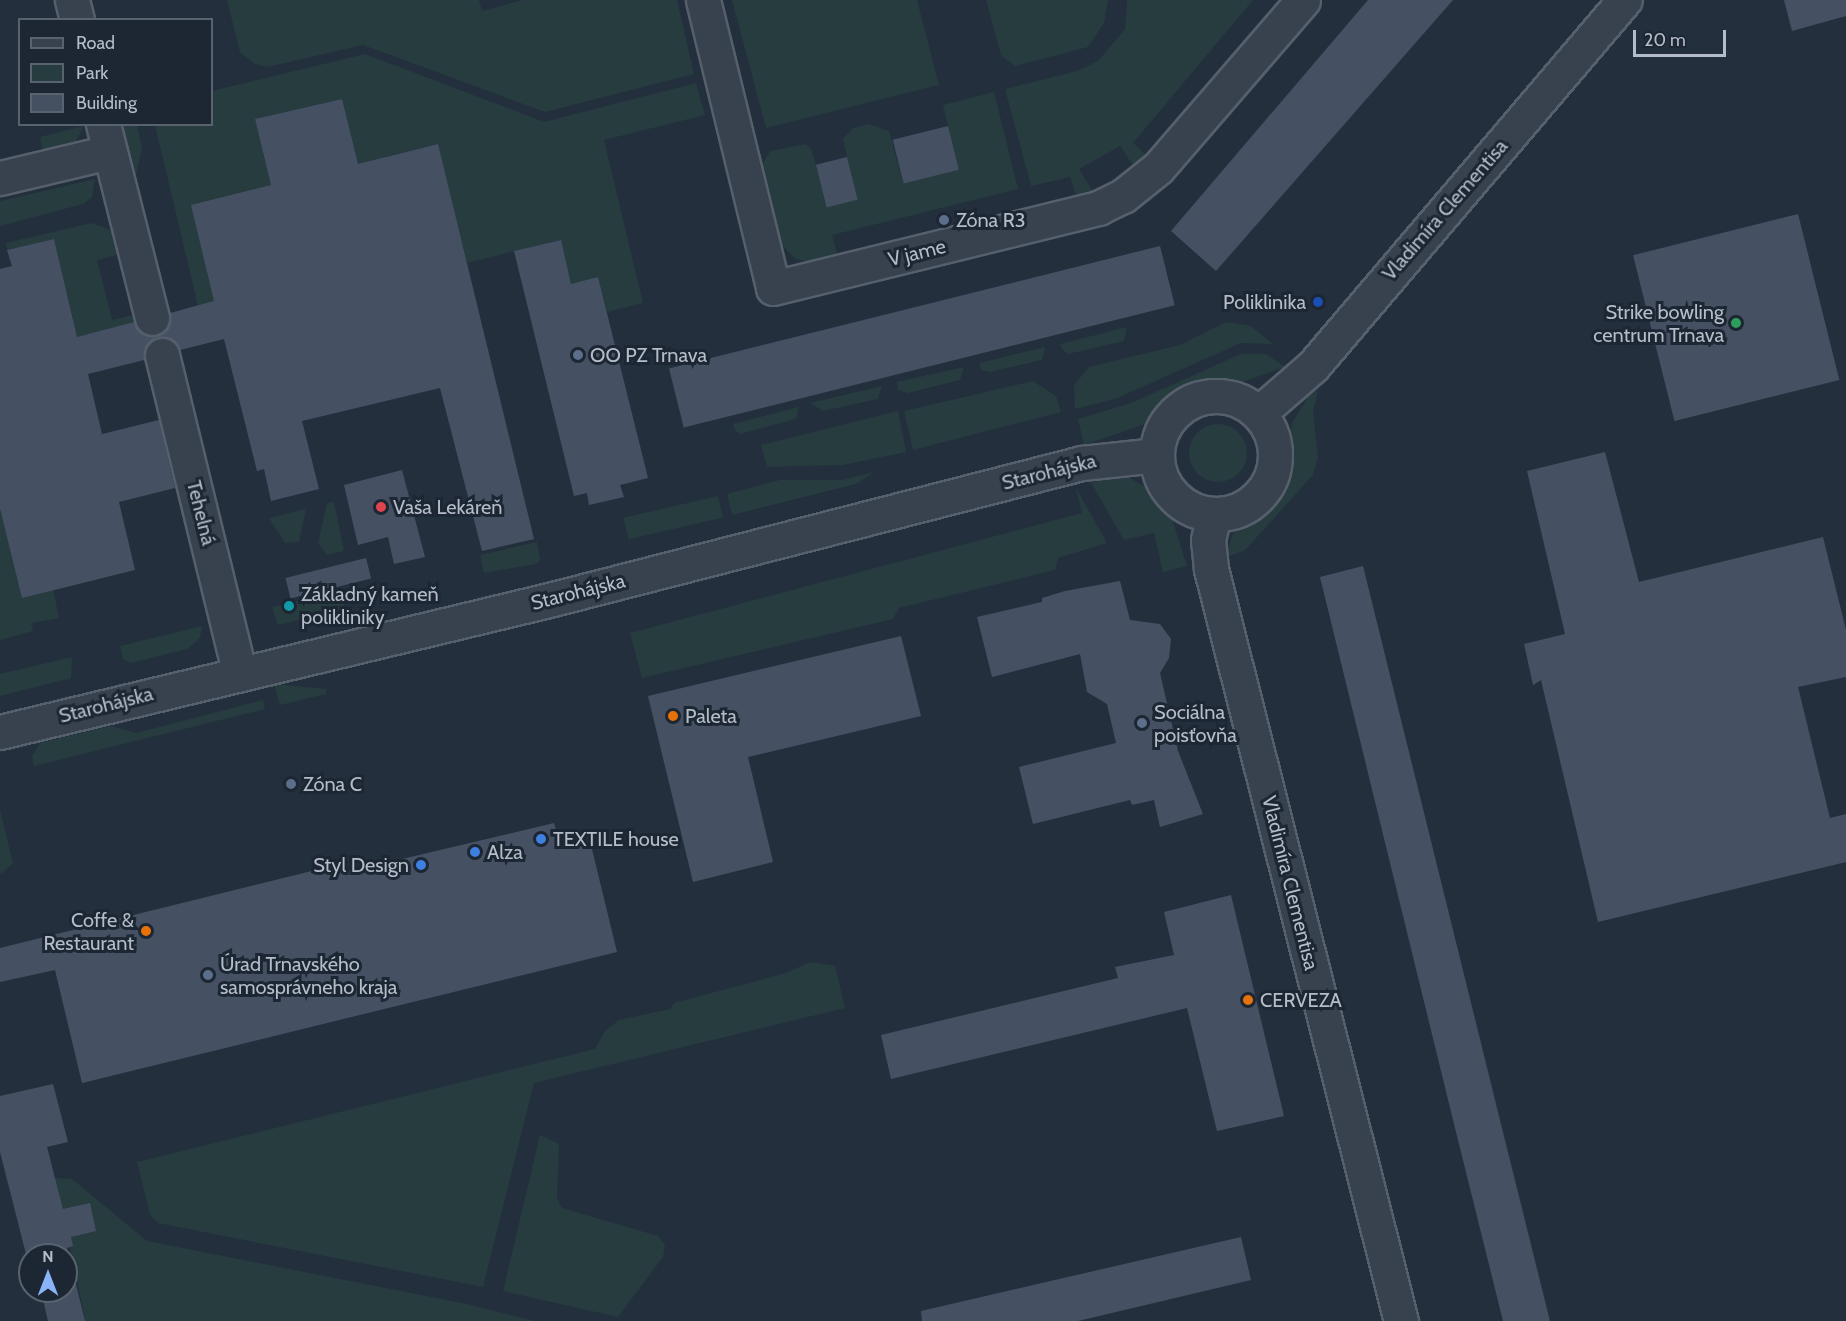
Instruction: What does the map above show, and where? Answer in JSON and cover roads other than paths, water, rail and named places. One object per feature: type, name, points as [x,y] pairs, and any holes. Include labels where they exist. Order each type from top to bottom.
[{"type":"street","points":[[72,0],[76,18]]},
{"type":"street","name":"V jame","points":[[703,0],[774,288],[1098,208],[1123,196],[1158,168],[1303,0]]},
{"type":"street","name":"Vladimíra Clementisa","points":[[1259,413],[1313,366],[1625,0]]},
{"type":"street","points":[[0,178],[106,138],[152,318]]},
{"type":"street","name":"Tehelná","points":[[162,355],[239,671]]},
{"type":"street","points":[[1229,397],[1259,413],[1274,442],[1275,464],[1268,484],[1245,506],[1214,514],[1191,508],[1173,496],[1161,476],[1157,455],[1167,422],[1194,400],[1229,397]]},
{"type":"street","name":"Starohájska","points":[[0,732],[239,671],[549,600],[1082,463],[1157,455]]},
{"type":"street","name":"Vladimíra Clementisa","points":[[1214,514],[1208,540],[1211,569],[1401,1321]]},
{"type":"place","name":"Zóna R3","points":[[944,220]]},
{"type":"place","name":"Poliklinika","points":[[1318,302]]},
{"type":"place","name":"Strike bowling centrum Trnava","points":[[1736,323]]},
{"type":"place","name":"OO PZ Trnava","points":[[578,355]]},
{"type":"place","name":"Vaša Lekáreň","points":[[381,507]]},
{"type":"place","name":"Základný kameň polikliniky","points":[[289,606]]},
{"type":"place","name":"Paleta","points":[[673,716]]},
{"type":"place","name":"Sociálna poisťovňa","points":[[1142,723]]},
{"type":"place","name":"Zóna C","points":[[291,784]]},
{"type":"place","name":"TEXTILE house","points":[[541,839]]},
{"type":"place","name":"Alza","points":[[475,852]]},
{"type":"place","name":"Styl Design","points":[[421,865]]},
{"type":"place","name":"Coffe & Restaurant","points":[[146,931]]},
{"type":"place","name":"Úrad Trnavského samosprávneho kraja","points":[[208,975]]},
{"type":"place","name":"CERVEZA","points":[[1248,1000]]}]
